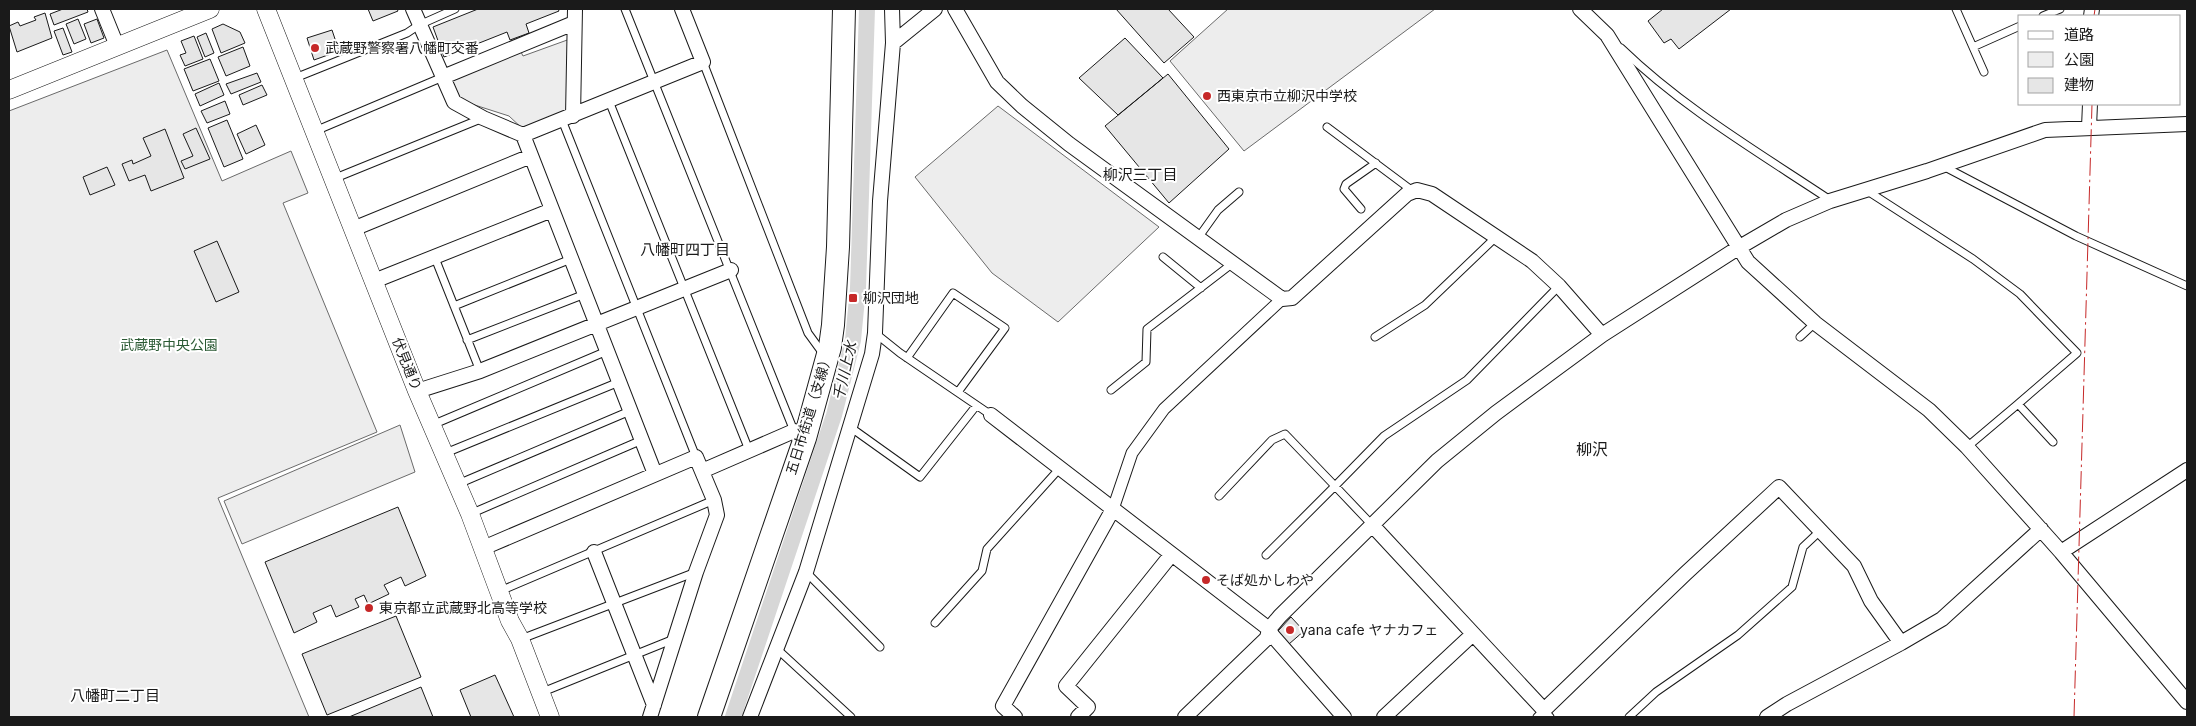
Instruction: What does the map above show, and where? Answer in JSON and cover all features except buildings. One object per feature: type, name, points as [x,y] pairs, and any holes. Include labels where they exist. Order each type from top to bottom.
[{"type":"main road","name":"五日市街道（支線）","points":[[709,717],[799,434],[827,360],[833,325],[837,272],[844,9]]},
{"type":"street","points":[[102,9],[117,46]]},
{"type":"street","points":[[9,90],[210,9]]},
{"type":"street","name":"伏見通り","points":[[266,9],[295,78],[431,426],[470,514],[510,621],[520,639],[550,717]]},
{"type":"street","points":[[413,9],[454,102],[483,118],[523,135],[703,62],[682,9]]},
{"type":"street","points":[[754,715],[776,648],[806,572],[872,354],[875,333],[880,200],[893,42],[892,9]]},
{"type":"street","points":[[893,42],[935,9]]},
{"type":"street","points":[[955,9],[997,82],[1022,106],[1069,144],[1282,299]]},
{"type":"street","points":[[1580,9],[1607,35],[1748,262],[1815,323],[1929,410],[1967,448],[2061,552],[2187,702]]},
{"type":"street","points":[[443,77],[574,16],[567,118]]},
{"type":"street","points":[[2089,128],[2090,105]]},
{"type":"street","points":[[1185,717],[1267,638],[1269,629],[1437,462],[1464,438],[1602,335],[1738,248],[1786,220],[1830,201],[1942,166],[2045,130],[2187,124]]},
{"type":"street","points":[[523,135],[655,474]]},
{"type":"street","points":[[353,230],[531,156]]},
{"type":"street","points":[[1015,717],[1002,706],[1113,509],[1132,453],[1164,409],[1282,299],[1292,298],[1407,194],[1417,190],[1432,194],[1532,261],[1559,286],[1602,335]]},
{"type":"street","points":[[374,281],[552,210]]},
{"type":"street","points":[[417,391],[480,371],[731,270]]},
{"type":"street","points":[[991,415],[1269,629],[1272,635],[1344,717]]},
{"type":"street","points":[[702,471],[749,450],[799,434]]},
{"type":"street","points":[[483,548],[696,457],[714,500],[717,515],[696,572],[652,711]]},
{"type":"street","points":[[2061,552],[2187,470]]},
{"type":"street","points":[[1373,526],[1473,634],[1544,715],[1685,574],[1779,487],[1854,566],[1871,601],[1901,643]]},
{"type":"street","points":[[1767,717],[1787,704],[1942,619],[2041,529]]},
{"type":"street","points":[[594,552],[634,656],[652,711]]},
{"type":"street","points":[[1078,717],[1088,707],[1066,686],[1171,555]]},
{"type":"street","points":[[1384,717],[1473,634]]},
{"type":"lane","points":[[295,78],[408,33],[419,25],[455,9]]},
{"type":"lane","points":[[625,9],[799,434]]},
{"type":"lane","points":[[1956,9],[1984,72]]},
{"type":"lane","points":[[2045,15],[2060,9]]},
{"type":"lane","points":[[1973,47],[2018,27]]},
{"type":"lane","points":[[1607,35],[1649,75],[1695,110],[1830,201]]},
{"type":"lane","points":[[703,62],[808,332],[827,360]]},
{"type":"lane","points":[[315,131],[443,77]]},
{"type":"lane","points":[[609,101],[749,450]]},
{"type":"lane","points":[[333,179],[483,118]]},
{"type":"lane","points":[[567,118],[636,308],[696,457]]},
{"type":"lane","points":[[1327,127],[1414,192]]},
{"type":"lane","points":[[1362,209],[1344,190],[1346,184],[1376,163]]},
{"type":"lane","points":[[1942,166],[2076,236],[2187,286]]},
{"type":"lane","points":[[1865,190],[1973,259],[2020,294],[2077,353],[1967,448]]},
{"type":"lane","points":[[1198,238],[1218,210],[1239,192]]},
{"type":"lane","points":[[1375,337],[1425,305],[1496,237]]},
{"type":"lane","points":[[1162,257],[1201,288]]},
{"type":"lane","points":[[435,258],[480,371]]},
{"type":"lane","points":[[454,306],[571,259]]},
{"type":"lane","points":[[1111,390],[1146,362],[1147,329],[1233,263]]},
{"type":"lane","points":[[1266,555],[1384,436],[1467,380],[1559,286]]},
{"type":"lane","points":[[907,358],[953,293],[1005,328],[958,392]]},
{"type":"lane","points":[[467,340],[585,294]]},
{"type":"lane","points":[[1800,337],[1815,323]]},
{"type":"lane","points":[[875,333],[907,358],[991,415]]},
{"type":"lane","points":[[431,426],[607,351]]},
{"type":"lane","points":[[443,454],[619,382]]},
{"type":"lane","points":[[2018,404],[2053,442]]},
{"type":"lane","points":[[850,427],[920,477],[976,406]]},
{"type":"lane","points":[[457,484],[630,411]]},
{"type":"lane","points":[[1219,496],[1272,440],[1285,434],[1373,526]]},
{"type":"lane","points":[[470,514],[642,440]]},
{"type":"lane","points":[[935,623],[982,571],[987,548],[1060,468]]},
{"type":"lane","points":[[499,591],[714,500]]},
{"type":"lane","points":[[1629,717],[1656,692],[1738,635],[1792,587],[1803,547],[1820,531]]},
{"type":"lane","points":[[520,639],[614,605],[696,572]]},
{"type":"lane","points":[[806,572],[880,647]]},
{"type":"lane","points":[[540,693],[674,639]]},
{"type":"lane","points":[[776,648],[851,717]]},
{"type":"green space","points":[[1228,9],[1435,9],[1244,151],[1170,61]]},
{"type":"green space","points":[[570,39],[569,112],[524,130],[509,116],[456,99],[447,79],[520,50],[523,56]]},
{"type":"green space","name":"武蔵野中央公園","points":[[167,50],[222,181],[291,151],[308,193],[283,203],[377,432],[218,498],[309,717],[9,717],[9,111]]},
{"type":"green space","points":[[998,106],[1159,227],[1058,322],[992,273],[915,177]]},
{"type":"green space","points":[[400,425],[415,472],[242,544],[224,501]]},
{"type":"waterway","name":"千川上水","points":[[733,717],[834,415],[853,340],[858,288],[867,9]]},
{"type":"power","points":[[2094,15],[2095,9]]},
{"type":"power","points":[[2074,717],[2092,105]]},
{"type":"place","name":"武蔵野警察署八幡町交番","points":[[315,48]]},
{"type":"place","name":"西東京市立柳沢中学校","points":[[1207,96]]},
{"type":"place","name":"柳沢団地","points":[[853,298]]},
{"type":"place","name":"そば処かしわや","points":[[1206,580]]},
{"type":"place","name":"東京都立武蔵野北高等学校","points":[[369,608]]},
{"type":"place","name":"yana cafe ヤナカフェ","points":[[1290,630]]},
{"type":"district","name":"柳沢三丁目","points":[[1140,175]]},
{"type":"district","name":"八幡町四丁目","points":[[685,250]]},
{"type":"district","name":"柳沢","points":[[1592,449]]},
{"type":"district","name":"八幡町二丁目","points":[[115,696]]}]
